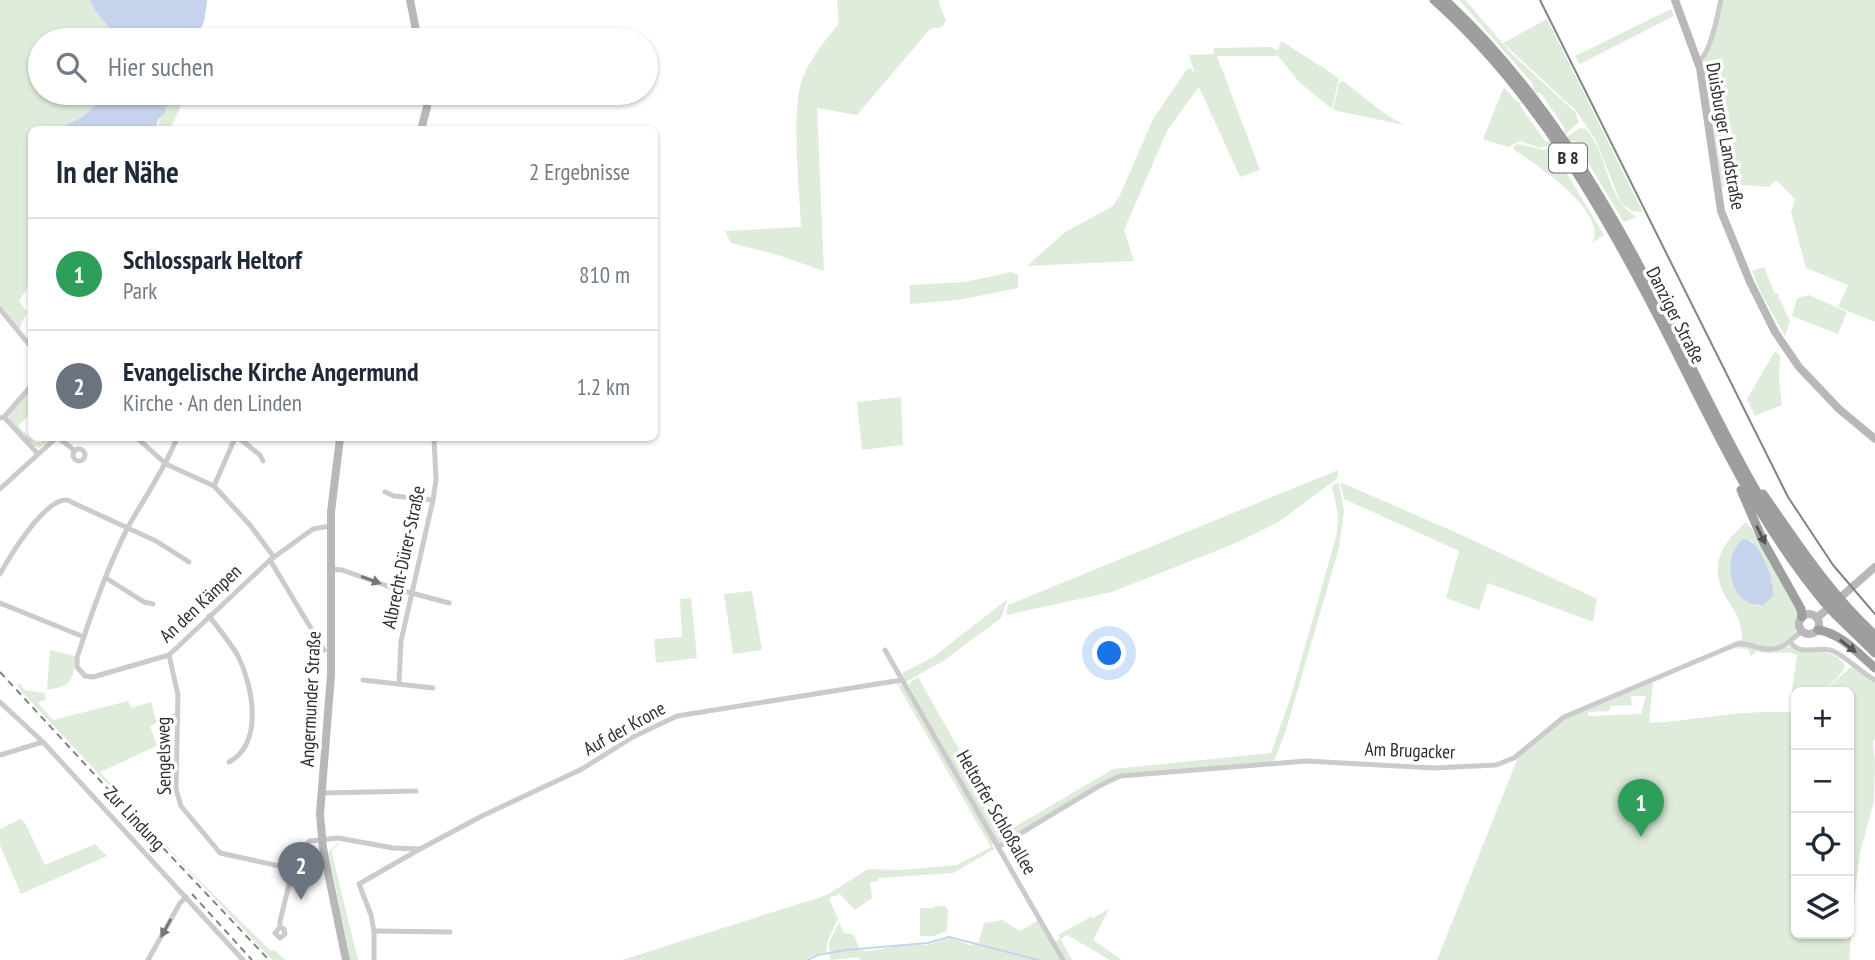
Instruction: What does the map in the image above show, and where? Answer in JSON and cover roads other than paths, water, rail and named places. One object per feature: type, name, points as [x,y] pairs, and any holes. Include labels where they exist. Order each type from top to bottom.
[{"type":"highway","name":"Danziger Straße","points":[[1434,0],[1500,68],[1566,155],[1631,266],[1738,468],[1826,599],[1875,653]]},
{"type":"highway","name":"Danziger Straße","points":[[1445,0],[1515,74],[1572,152],[1631,250],[1738,468]]},
{"type":"highway","points":[[1802,617],[1795,598],[1757,528],[1736,478],[1738,468],[1745,465],[1806,558],[1875,635]]},
{"type":"highway","name":"Danziger Straße","points":[[1837,612],[1875,645]]},
{"type":"highway","points":[[1818,630],[1843,641],[1875,668]]},
{"type":"main road","points":[[410,0],[416,28]]},
{"type":"main road","name":"Duisburger Landstraße","points":[[1675,0],[1698,62],[1718,202],[1757,298],[1799,368],[1839,409],[1875,439]]},
{"type":"main road","points":[[422,126],[426,105]]},
{"type":"main road","name":"Angermunder Straße","points":[[340,441],[330,526],[330,692],[321,793],[321,839],[346,960]]},
{"type":"main road","points":[[1817,618],[1875,567]]},
{"type":"main road","points":[[1808,614],[1817,618],[1818,630],[1810,634],[1802,631],[1799,624],[1802,617],[1808,614]]},
{"type":"street","points":[[1698,62],[1706,52],[1721,0]]},
{"type":"street","points":[[0,309],[28,343]]},
{"type":"street","points":[[28,389],[2,417],[38,454]]},
{"type":"street","points":[[0,489],[54,441]]},
{"type":"street","points":[[62,441],[75,451]]},
{"type":"street","points":[[140,441],[166,464],[214,486],[250,524],[324,650]]},
{"type":"street","points":[[0,603],[84,637],[128,527],[166,464],[176,441]]},
{"type":"street","points":[[214,486],[236,441]]},
{"type":"street","points":[[241,441],[260,455],[263,461]]},
{"type":"street","name":"Albrecht-Dürer-Straße","points":[[399,684],[401,640],[436,480],[434,441]]},
{"type":"street","points":[[386,492],[394,496],[433,500]]},
{"type":"street","points":[[0,574],[22,539],[59,500],[67,500],[128,527],[188,562]]},
{"type":"street","name":"An den Kämpen","points":[[84,637],[76,664],[80,672],[87,677],[169,655],[272,558],[313,529],[330,526]]},
{"type":"street","points":[[330,569],[342,570],[449,603]]},
{"type":"street","points":[[106,578],[144,602],[153,604]]},
{"type":"street","points":[[209,616],[238,657],[250,699],[250,737],[240,754],[229,762]]},
{"type":"street","points":[[1791,643],[1802,631]]},
{"type":"street","name":"Am Brugacker","points":[[998,847],[1120,776],[1292,761],[1434,768],[1503,763],[1519,754],[1567,715],[1737,644],[1769,649],[1791,643],[1799,650],[1827,649],[1836,652],[1875,680]]},
{"type":"street","name":"Heltorfer Schloßallee","points":[[885,650],[1063,960]]},
{"type":"street","name":"Sengelsweg","points":[[169,655],[178,695],[177,801],[220,853],[293,869]]},
{"type":"street","points":[[363,680],[433,688]]},
{"type":"street","name":"Auf der Krone","points":[[374,931],[372,915],[359,884],[482,816],[582,769],[633,737],[677,716],[902,680]]},
{"type":"street","name":"Zur Lindung","points":[[0,702],[43,742],[243,960]]},
{"type":"street","points":[[0,755],[43,742]]},
{"type":"street","points":[[321,793],[416,792]]},
{"type":"street","points":[[280,927],[293,869],[305,845],[312,840],[338,838],[394,848],[420,849]]},
{"type":"street","points":[[394,848],[399,855],[399,862]]},
{"type":"street","points":[[148,960],[186,897]]},
{"type":"street","points":[[374,960],[374,931],[450,932]]},
{"type":"water","points":[[90,0],[207,0],[201,28],[109,28]]},
{"type":"water","points":[[168,105],[164,108],[166,111],[157,126],[63,126],[77,120],[94,106]]},
{"type":"water","points":[[1743,539],[1758,549],[1772,578],[1770,581],[1773,596],[1763,605],[1752,604],[1743,599],[1732,580],[1732,558]]},
{"type":"waterway","points":[[808,960],[818,955],[846,950],[928,943],[949,937],[1038,960]]},
{"type":"tram line","points":[[1540,0],[1788,497],[1833,565],[1875,614]]},
{"type":"railway","points":[[0,672],[269,960]]},
{"type":"railway","points":[[192,894],[252,960]]},
{"type":"place","name":"Schlosspark Heltorf","points":[[1641,837]]},
{"type":"place","name":"Evangelische Kirche Angermund","points":[[301,900]]}]
